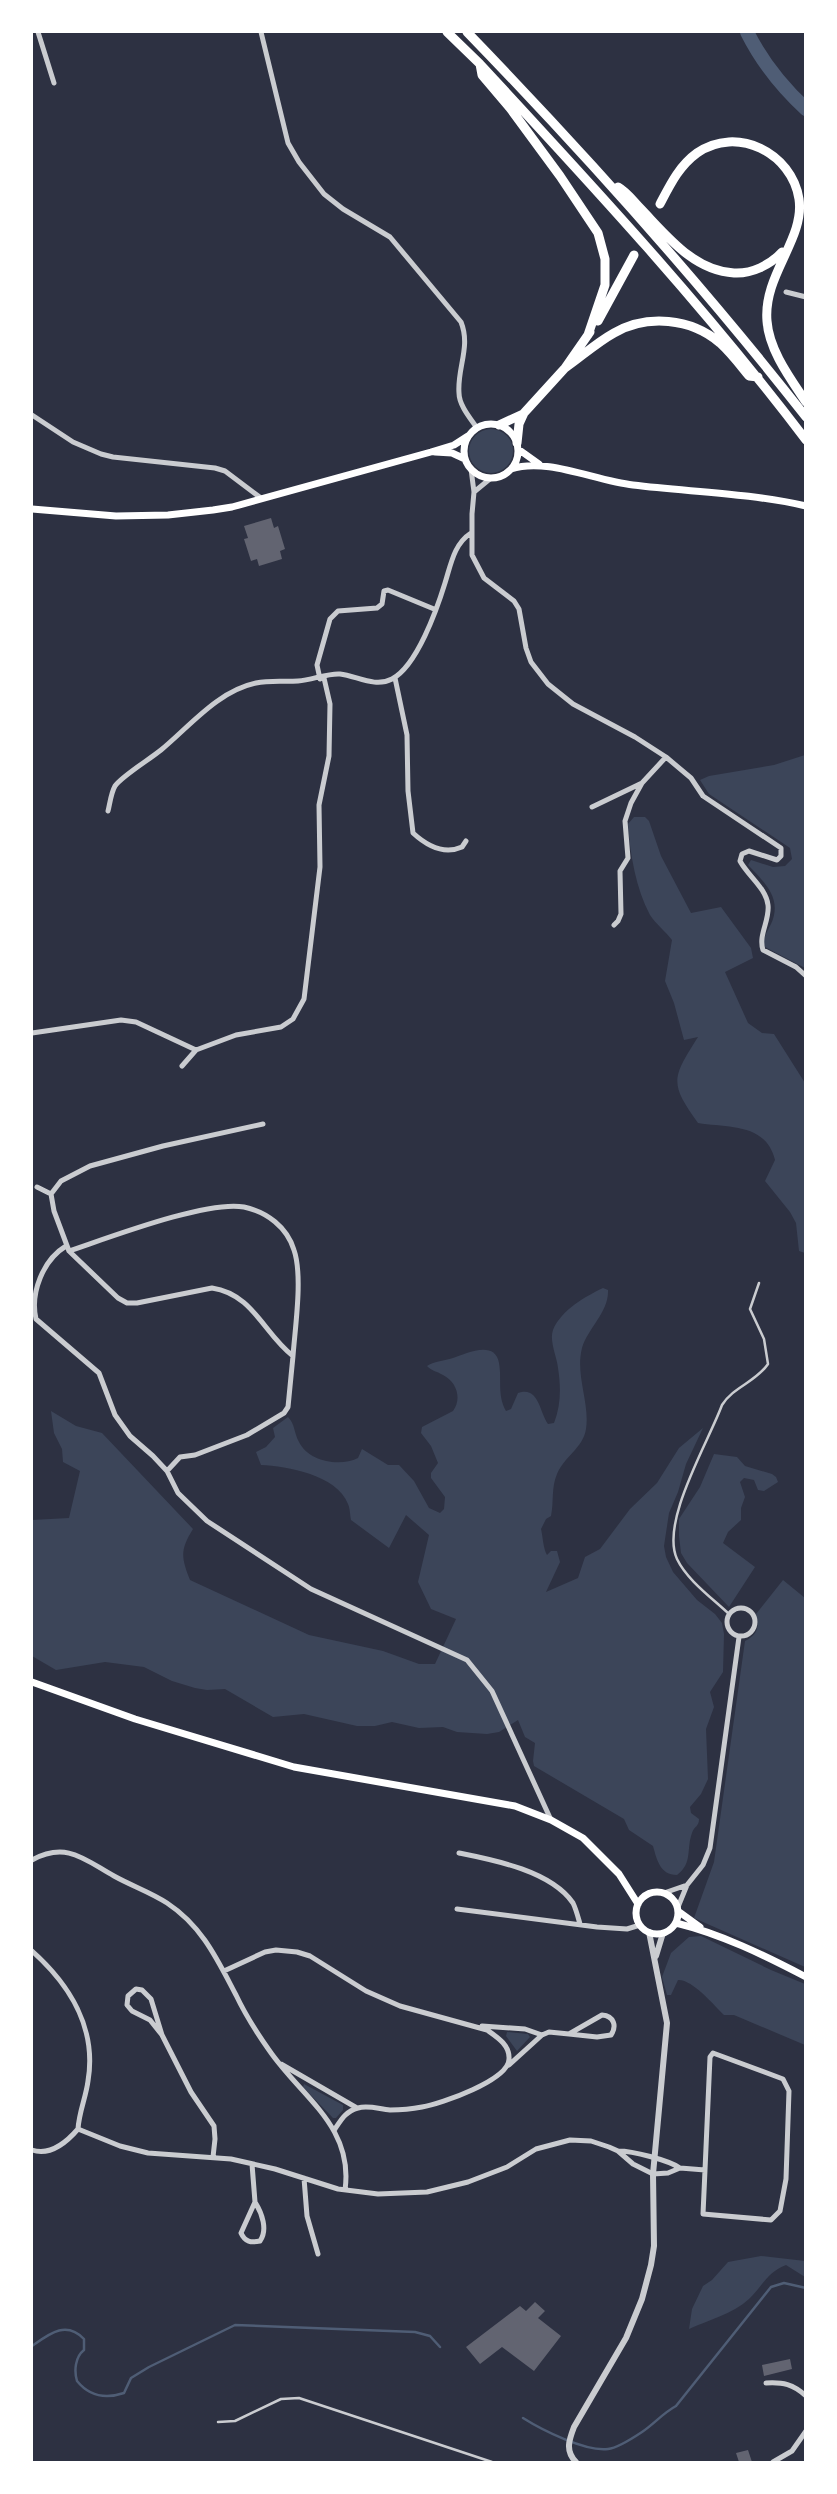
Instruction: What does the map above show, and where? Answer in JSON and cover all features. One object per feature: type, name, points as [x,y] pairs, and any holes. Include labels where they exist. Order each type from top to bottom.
[{"type":"highway","points":[[447,32],[481,64],[676,278],[806,440]]},
{"type":"highway","points":[[467,32],[611,185],[685,269],[806,417]]},
{"type":"highway","points":[[481,64],[482,75],[560,176],[598,233],[605,259],[605,285],[588,335]]},
{"type":"highway","points":[[660,204],[682,167],[706,148],[725,142],[756,146],[780,161],[796,185],[800,210],[796,227],[772,283],[767,321],[781,362],[806,402]]},
{"type":"highway","points":[[611,185],[620,187],[691,257],[716,270],[744,273],[761,268],[777,257],[790,242]]},
{"type":"highway","points":[[517,446],[519,424],[524,413],[565,368],[588,335],[606,308],[634,255]]},
{"type":"highway","points":[[565,368],[620,329],[640,323],[662,321],[702,331],[720,344],[749,376],[758,377]]},
{"type":"highway","points":[[499,425],[524,413]]},
{"type":"main road","points":[[32,509],[116,516],[232,507],[454,445],[477,428],[488,424],[499,425],[508,430],[517,446],[542,466]]},
{"type":"main road","points":[[468,436],[464,447],[465,459],[471,469],[481,476],[502,476],[511,469],[517,460],[517,446]]},
{"type":"main road","points":[[431,452],[452,453],[465,459]]},
{"type":"main road","points":[[511,469],[524,465],[542,466],[620,483],[765,498],[806,506]]},
{"type":"main road","points":[[32,1682],[135,1719],[294,1767],[515,1806],[551,1820],[590,1844],[628,1886],[638,1904]]},
{"type":"main road","points":[[628,1886],[647,1894],[664,1893],[673,1898],[678,1909],[703,1930]]},
{"type":"main road","points":[[647,1894],[638,1904],[636,1915],[640,1925],[649,1932],[663,1933],[676,1923],[678,1909]]},
{"type":"main road","points":[[676,1923],[703,1930],[763,1955],[806,1977]]},
{"type":"street","points":[[38,32],[54,83]]},
{"type":"street","points":[[261,32],[288,144],[299,162],[324,194],[343,209],[390,237],[461,322],[466,337],[458,393],[477,428]]},
{"type":"street","points":[[786,292],[806,297]]},
{"type":"street","points":[[32,415],[87,449],[113,457],[215,468],[225,471],[261,498]]},
{"type":"street","points":[[471,469],[474,492],[472,555],[479,570],[492,586],[514,601],[519,609],[531,662],[548,684],[572,704],[635,737],[666,757],[691,778],[703,796],[781,848],[781,856],[777,860],[748,852],[742,855],[740,861],[767,901],[768,910],[761,944],[763,950],[796,967],[806,976]]},
{"type":"street","points":[[474,492],[492,478]]},
{"type":"street","points":[[108,811],[117,783],[222,697],[238,688],[252,684],[322,678],[331,674],[377,682],[395,678],[415,654],[454,553],[461,539],[471,533]]},
{"type":"street","points":[[182,1066],[196,1050],[236,1035],[281,1027],[293,1019],[304,999],[320,867],[318,806],[329,756],[330,704],[317,664],[330,619],[338,611],[377,608],[382,604],[384,591],[388,590],[434,609]]},
{"type":"street","points":[[395,678],[407,735],[408,791],[413,833],[429,844],[447,850],[462,847],[466,841]]},
{"type":"street","points":[[614,925],[621,914],[620,871],[628,858],[625,821],[642,783],[666,757]]},
{"type":"street","points":[[592,807],[642,783]]},
{"type":"street","points":[[32,1033],[121,1020],[136,1022],[196,1050]]},
{"type":"street","points":[[263,1124],[163,1146],[90,1166],[61,1181],[51,1194],[67,1248],[118,1298],[127,1303],[212,1288],[222,1289],[241,1298],[262,1320],[275,1340],[293,1356]]},
{"type":"street","points":[[37,1186],[51,1194]]},
{"type":"street","points":[[167,1471],[180,1457],[195,1455],[247,1435],[284,1413],[288,1407],[298,1271],[295,1252],[287,1234],[263,1212],[241,1206],[209,1210],[67,1248],[51,1257],[36,1289],[33,1306],[36,1318],[99,1373],[116,1415],[130,1436],[167,1471],[178,1493],[207,1521],[311,1588],[467,1660],[492,1691],[551,1820]]},
{"type":"street","points":[[741,1608],[753,1615],[755,1624],[751,1632],[739,1636],[728,1628],[729,1614],[741,1608]]},
{"type":"street","points":[[678,1909],[687,1885],[704,1866],[710,1848],[739,1636]]},
{"type":"street","points":[[32,1860],[55,1851],[85,1857],[115,1877],[167,1903],[186,1918],[209,1943],[243,2008],[278,2063],[335,2129],[345,2156],[345,2190]]},
{"type":"street","points":[[459,1853],[516,1867],[552,1884],[573,1904],[580,1924]]},
{"type":"street","points":[[664,1893],[687,1885]]},
{"type":"street","points":[[457,1909],[627,1929],[640,1925]]},
{"type":"street","points":[[576,2462],[570,2457],[569,2450],[574,2427],[626,2338],[642,2299],[654,2246],[653,2174],[667,2023],[649,1932]]},
{"type":"street","points":[[655,1958],[663,1933]]},
{"type":"street","points":[[32,1951],[68,1989],[85,2030],[90,2064],[79,2111],[78,2129],[50,2151],[32,2150]]},
{"type":"street","points":[[224,1970],[265,1952],[298,1952],[310,1956],[350,1982],[390,2002],[425,2014],[476,2025],[525,2029],[542,2035]]},
{"type":"street","points":[[162,2035],[150,2020],[127,2006],[126,2001],[131,1991],[142,1990],[151,1999],[162,2035],[191,2092],[214,2126],[213,2157]]},
{"type":"street","points":[[278,2063],[357,2108],[390,2110],[430,2105],[477,2087],[507,2067],[542,2035],[549,2032],[584,2037],[607,2037],[613,2031],[614,2022],[607,2015],[602,2015],[569,2034]]},
{"type":"street","points":[[476,2025],[505,2044],[510,2058],[507,2067]]},
{"type":"street","points":[[713,2053],[726,2057],[783,2080],[789,2091],[786,2179],[780,2211],[771,2220],[703,2214],[705,2170],[709,2057],[713,2053]]},
{"type":"street","points":[[335,2129],[344,2116],[357,2108]]},
{"type":"street","points":[[78,2129],[120,2146],[141,2151],[213,2157],[253,2164],[345,2190],[397,2194],[439,2190],[484,2177],[536,2149],[562,2141],[592,2141],[618,2151],[630,2151],[654,2160],[670,2162],[680,2168],[705,2170]]},
{"type":"street","points":[[618,2151],[627,2160],[653,2174],[668,2173],[680,2168]]},
{"type":"street","points":[[253,2164],[255,2202],[241,2234],[253,2243],[264,2236],[260,2209],[255,2202]]},
{"type":"street","points":[[304,2178],[307,2216],[318,2253]]},
{"type":"street","points":[[766,2383],[778,2382],[793,2386],[806,2396]]},
{"type":"street","points":[[773,2462],[792,2451],[806,2431]]},
{"type":"lane","points":[[729,1614],[681,1566],[672,1535],[677,1511],[722,1405],[728,1396],[755,1378],[768,1364],[764,1339],[750,1309],[759,1283]]},
{"type":"lane","points":[[218,2422],[235,2421],[281,2399],[299,2398],[492,2462]]},
{"type":"shaded area","points":[[491,429],[507,435],[513,451],[507,467],[491,473],[475,467],[469,451],[475,435]]},
{"type":"shaded area","points":[[805,755],[805,968],[763,946],[775,906],[770,891],[748,865],[751,860],[773,867],[785,866],[792,859],[790,848],[709,794],[700,780],[709,776],[774,765]]},
{"type":"shaded area","points":[[634,817],[645,817],[649,821],[661,856],[691,913],[721,907],[751,948],[753,958],[725,972],[748,1023],[762,1033],[774,1034],[805,1083],[805,1253],[799,1251],[796,1223],[790,1212],[765,1181],[775,1160],[764,1139],[755,1133],[734,1127],[698,1123],[678,1089],[679,1072],[698,1037],[684,1040],[665,981],[672,940],[650,915],[637,883],[628,824]]},
{"type":"shaded area","points":[[603,1288],[608,1290],[605,1306],[585,1341],[580,1358],[586,1429],[581,1442],[557,1474],[551,1516],[546,1519],[541,1529],[547,1555],[551,1551],[557,1551],[560,1562],[546,1592],[578,1578],[585,1557],[600,1549],[630,1509],[657,1483],[679,1448],[703,1428],[686,1464],[669,1513],[664,1546],[673,1572],[722,1623],[723,1672],[710,1692],[714,1707],[706,1729],[708,1779],[701,1794],[690,1807],[691,1813],[699,1822],[690,1839],[685,1866],[677,1875],[663,1870],[653,1846],[629,1830],[624,1819],[534,1766],[535,1743],[525,1737],[518,1720],[499,1732],[487,1734],[457,1732],[443,1727],[419,1728],[392,1722],[357,1726],[304,1714],[273,1717],[225,1689],[195,1688],[172,1681],[144,1667],[105,1662],[56,1670],[32,1656],[32,1520],[69,1518],[80,1471],[63,1462],[62,1449],[54,1433],[51,1411],[76,1426],[102,1433],[193,1529],[183,1554],[190,1580],[309,1635],[383,1651],[419,1664],[435,1664],[456,1619],[431,1609],[418,1582],[429,1535],[406,1515],[389,1548],[351,1520],[348,1504],[333,1486],[297,1470],[261,1465],[256,1452],[266,1447],[275,1437],[273,1428],[288,1417],[299,1442],[310,1454],[326,1461],[343,1462],[358,1458],[362,1449],[388,1465],[399,1465],[414,1481],[429,1508],[440,1513],[444,1509],[445,1497],[431,1478],[431,1473],[438,1463],[431,1446],[421,1433],[422,1427],[453,1411],[457,1391],[448,1378],[427,1366],[472,1351],[492,1352],[499,1363],[501,1393],[506,1411],[511,1409],[518,1393],[530,1393],[538,1401],[548,1424],[554,1423],[560,1389],[553,1330],[568,1310]]},
{"type":"shaded area","points":[[714,1454],[737,1457],[745,1466],[772,1474],[778,1482],[764,1491],[758,1490],[754,1480],[744,1478],[740,1482],[745,1497],[741,1520],[728,1532],[723,1543],[755,1567],[729,1607],[687,1563],[681,1553],[679,1536],[679,1519],[700,1487]]},
{"type":"shaded area","points":[[783,1580],[805,1598],[805,1967],[694,1918],[714,1862],[745,1641],[757,1630],[756,1614]]},
{"type":"shaded area","points":[[701,1936],[805,1984],[805,2045],[734,2015],[724,2015],[702,1993],[684,1981],[678,1980],[671,1995],[667,1995],[662,1977],[671,1953],[689,1937]]},
{"type":"shaded area","points":[[507,2032],[528,2034],[530,2037],[517,2051],[506,2036]]},
{"type":"shaded area","points":[[304,2084],[343,2105],[343,2110],[333,2118],[303,2087]]},
{"type":"shaded area","points":[[761,2256],[805,2261],[805,2277],[786,2265],[779,2268],[743,2304],[689,2329],[692,2309],[703,2286],[728,2262]]},
{"type":"building","points":[[271,518],[274,528],[278,526],[285,549],[280,551],[282,559],[259,566],[257,559],[251,561],[244,539],[248,538],[244,526]]},
{"type":"building","points":[[535,2302],[545,2311],[538,2318],[561,2336],[534,2371],[502,2347],[480,2364],[466,2347],[520,2306],[526,2311]]},
{"type":"building","points":[[790,2359],[792,2369],[764,2376],[762,2365]]},
{"type":"building","points":[[748,2450],[752,2462],[739,2462],[736,2453]]},
{"type":"waterway","points":[[747,32],[773,73],[806,109]]},
{"type":"waterway","points":[[523,2418],[576,2444],[599,2449],[621,2445],[676,2406],[771,2287],[784,2283],[806,2288]]},
{"type":"waterway","points":[[32,2346],[58,2331],[71,2330],[77,2333],[84,2339],[84,2350],[76,2364],[77,2381],[87,2390],[105,2396],[124,2393],[131,2378],[235,2325],[415,2332],[430,2336],[440,2347]]}]
